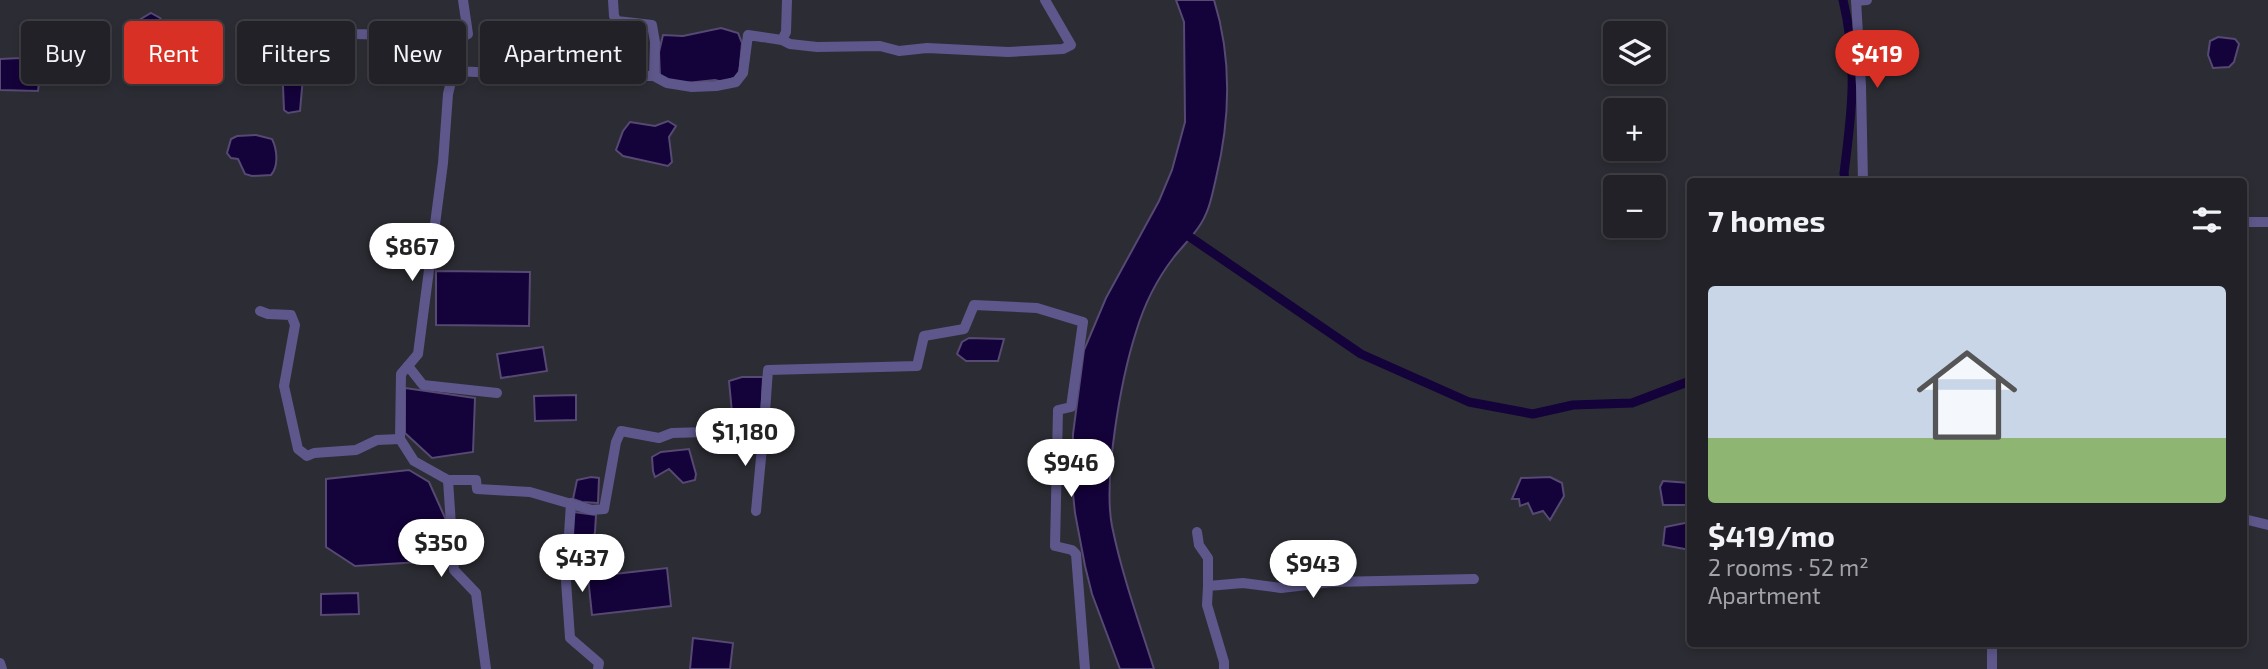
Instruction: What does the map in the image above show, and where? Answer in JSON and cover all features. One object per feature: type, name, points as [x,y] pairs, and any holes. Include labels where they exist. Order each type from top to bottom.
[{"type":"street","points":[[463,0],[466,35]]},
{"type":"street","points":[[613,0],[617,21],[652,25],[654,76]]},
{"type":"street","points":[[782,40],[786,32],[787,0]]},
{"type":"street","points":[[466,72],[562,76],[654,76],[667,83],[692,87],[716,86],[736,82],[743,73],[748,35],[817,47],[880,46],[899,51],[950,48],[1008,52],[1063,49],[1071,45],[1045,0]]},
{"type":"street","points":[[1860,0],[1863,178]]},
{"type":"street","points":[[450,84],[443,163],[418,354],[401,374],[400,439],[414,461],[448,480],[476,480],[477,489],[530,492],[592,510],[604,509],[616,442],[621,431],[659,438],[672,433],[706,432],[734,425],[764,426]]},
{"type":"street","points":[[2247,222],[2268,222]]},
{"type":"street","points":[[757,511],[768,370],[917,366],[924,336],[964,329],[974,305],[1037,308],[1083,323],[1071,407],[1058,410],[1055,546],[1072,550],[1076,554],[1085,669]]},
{"type":"street","points":[[260,311],[291,315],[295,325],[284,386],[298,449],[307,456],[314,453],[356,450],[377,440],[400,439]]},
{"type":"street","points":[[408,366],[423,386],[496,393]]},
{"type":"street","points":[[448,480],[454,570],[477,593],[486,669]]},
{"type":"street","points":[[571,503],[566,581],[570,638],[599,663],[598,669]]},
{"type":"street","points":[[2247,520],[2268,525]]},
{"type":"street","points":[[1197,532],[1199,545],[1208,558],[1207,605],[1224,669]]},
{"type":"street","points":[[1208,586],[1243,583],[1281,588],[1332,582],[1474,579]]},
{"type":"street","points":[[1992,647],[1992,669]]},
{"type":"street","points":[[0,663],[2,669]]},
{"type":"shaded area","points":[[1176,0],[1214,0],[1224,44],[1226,111],[1221,156],[1207,210],[1198,228],[1162,274],[1147,302],[1130,352],[1119,402],[1110,482],[1112,526],[1154,669],[1120,669],[1092,594],[1085,566],[1072,484],[1073,434],[1084,350],[1106,298],[1159,201],[1172,170],[1185,122],[1184,22]]},
{"type":"shaded area","points":[[151,13],[162,21],[139,21]]},
{"type":"shaded area","points":[[721,28],[738,33],[742,43],[739,76],[723,82],[715,80],[677,84],[660,76],[659,52],[663,35],[683,36]]},
{"type":"shaded area","points":[[2218,37],[2235,39],[2239,44],[2234,62],[2229,67],[2213,68],[2208,55],[2210,41]]},
{"type":"shaded area","points":[[21,58],[21,84],[39,84],[38,91],[0,90],[0,59]]},
{"type":"shaded area","points":[[302,84],[300,111],[288,113],[284,110],[283,86]]},
{"type":"shaded area","points":[[668,121],[676,126],[669,137],[672,162],[668,166],[623,156],[616,150],[623,131],[630,122],[655,126]]},
{"type":"shaded area","points":[[256,135],[272,139],[274,143],[276,162],[271,175],[245,174],[238,159],[231,158],[227,153],[231,139]]},
{"type":"shaded area","points":[[436,271],[530,272],[529,326],[436,325]]},
{"type":"shaded area","points":[[969,338],[1004,339],[998,361],[966,361],[957,354],[962,342]]},
{"type":"shaded area","points":[[543,347],[547,371],[501,378],[497,354]]},
{"type":"shaded area","points":[[742,377],[763,377],[761,422],[733,423],[729,381]]},
{"type":"shaded area","points":[[405,388],[475,398],[473,452],[432,458],[405,433]]},
{"type":"shaded area","points":[[576,395],[576,420],[535,421],[534,396]]},
{"type":"shaded area","points":[[689,449],[696,474],[695,480],[683,483],[669,469],[655,477],[652,457],[661,452]]},
{"type":"shaded area","points":[[409,470],[429,482],[446,520],[436,561],[355,566],[326,547],[326,479]]},
{"type":"shaded area","points":[[1550,477],[1562,483],[1564,496],[1550,520],[1543,511],[1533,514],[1528,503],[1520,506],[1519,499],[1512,499],[1521,478]]},
{"type":"shaded area","points":[[599,478],[598,503],[573,499],[577,480]]},
{"type":"shaded area","points":[[1663,481],[1687,483],[1687,505],[1663,505],[1660,487]]},
{"type":"shaded area","points":[[574,512],[596,515],[590,551],[574,553],[569,546]]},
{"type":"shaded area","points":[[1687,523],[1687,549],[1663,545],[1665,527]]},
{"type":"shaded area","points":[[667,568],[671,606],[592,615],[588,577]]},
{"type":"shaded area","points":[[358,593],[359,614],[321,615],[321,594]]},
{"type":"shaded area","points":[[693,638],[733,643],[730,669],[690,669]]},
{"type":"waterway","points":[[1843,0],[1852,66],[1845,178]]},
{"type":"waterway","points":[[1184,233],[1361,354],[1469,402],[1533,414],[1573,405],[1632,403],[1687,382]]}]
